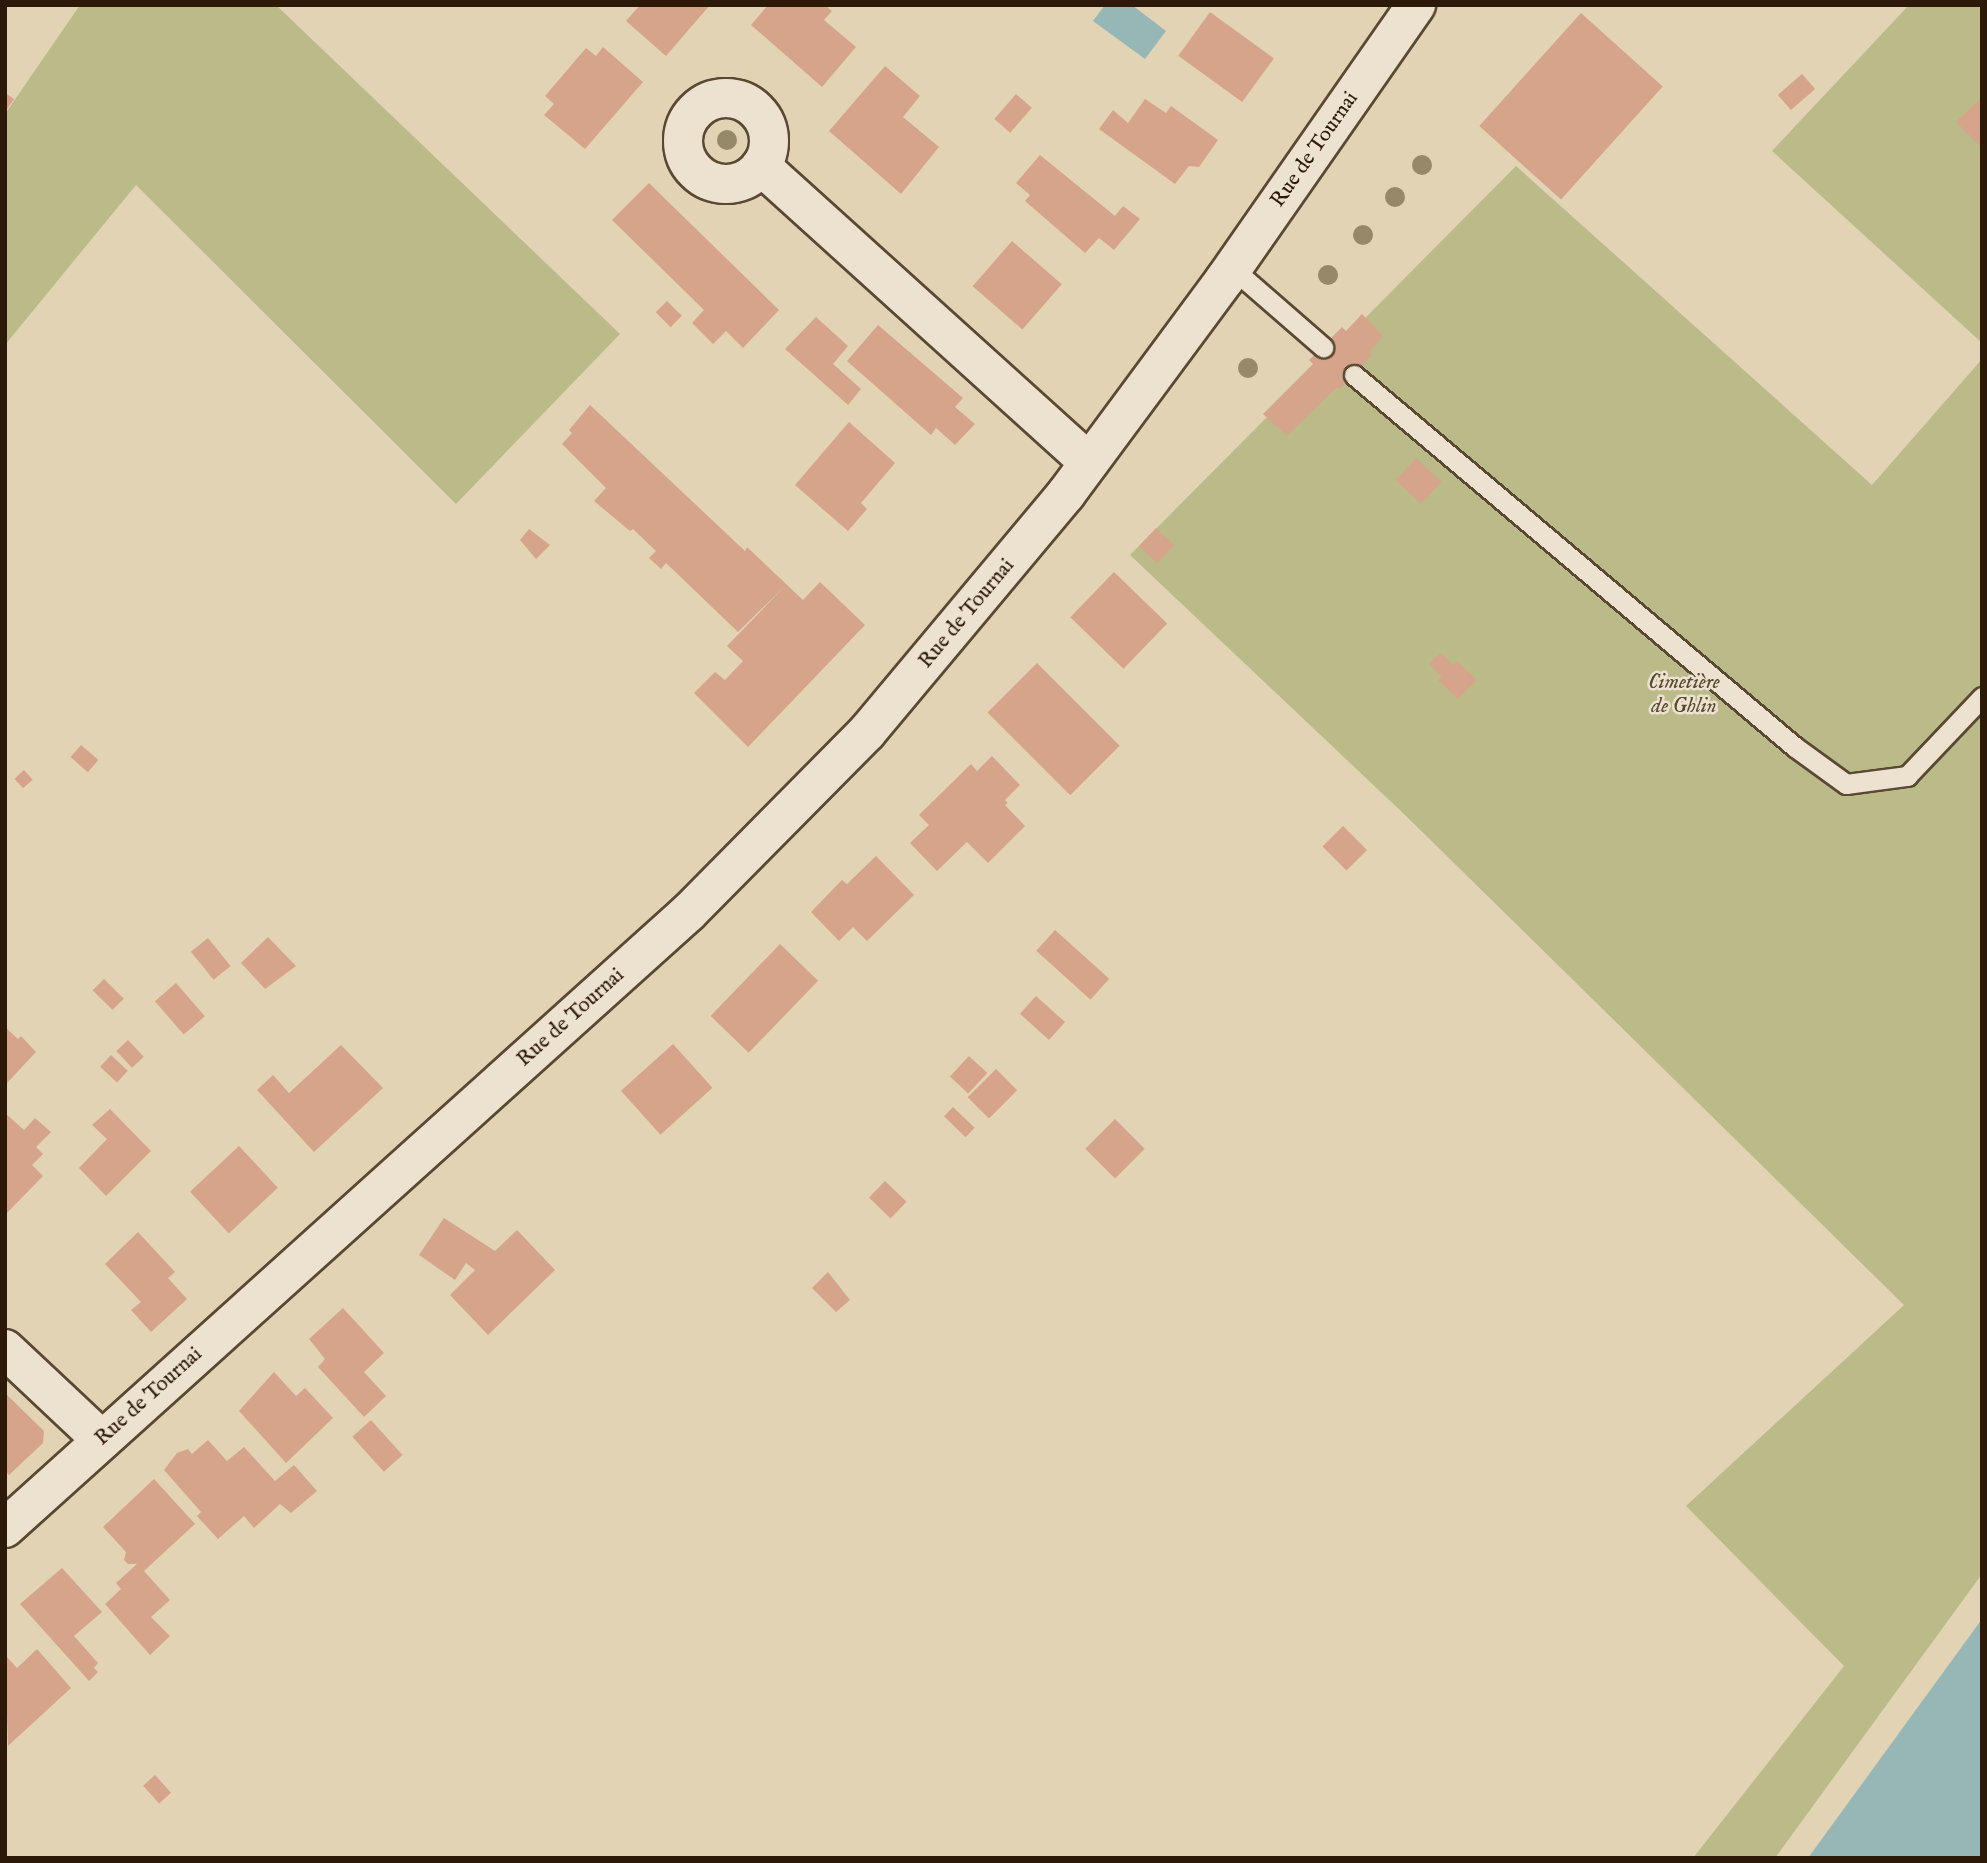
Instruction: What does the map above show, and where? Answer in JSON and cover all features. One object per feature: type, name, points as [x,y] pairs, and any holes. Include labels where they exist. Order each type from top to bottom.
[{"type":"street","name":"Rue de Tournai","points":[[5,1528],[689,912],[867,732],[1019,553],[1089,462],[1232,268],[1416,5]]},
{"type":"street","points":[[761,166],[1089,462]]},
{"type":"street","points":[[5,1349],[102,1440]]},
{"type":"lane","points":[[1232,268],[1323,347]]},
{"type":"lane","points":[[1354,375],[1795,747],[1846,784],[1907,776],[1982,697]]},
{"type":"green space","points":[[80,5],[276,5],[620,334],[456,504],[136,185],[5,345],[5,114]]},
{"type":"green space","points":[[1909,5],[1982,5],[1982,343],[1772,151]]},
{"type":"green space","name":"Cimetière de Ghlin","points":[[1516,166],[1872,485],[1982,359],[1982,1574],[1775,1858],[1693,1858],[1844,1666],[1686,1506],[1904,1305],[1404,814],[1130,555]]},
{"type":"water","points":[[1105,5],[1132,5],[1166,31],[1145,59],[1093,21]]},
{"type":"water","points":[[1982,1619],[1982,1858],[1808,1858]]},
{"type":"building","points":[[640,5],[710,5],[666,56],[626,21]]},
{"type":"building","points":[[768,5],[825,5],[832,11],[824,20],[856,47],[822,87],[751,25]]},
{"type":"building","points":[[1210,12],[1274,58],[1242,102],[1178,56]]},
{"type":"building","points":[[1581,13],[1663,87],[1561,200],[1479,126]]},
{"type":"building","points":[[603,47],[643,82],[585,149],[544,115],[554,104],[545,96],[586,48],[596,56]]},
{"type":"building","points":[[885,66],[920,96],[903,117],[939,147],[901,194],[829,131]]},
{"type":"building","points":[[1802,74],[1815,89],[1791,110],[1778,95]]},
{"type":"building","points":[[7,94],[14,99],[5,112],[5,96]]},
{"type":"building","points":[[1016,94],[1032,108],[1010,133],[994,119]]},
{"type":"building","points":[[1982,97],[1982,148],[1956,122]]},
{"type":"building","points":[[1145,99],[1166,113],[1171,106],[1218,140],[1199,167],[1189,166],[1175,184],[1099,129],[1113,110],[1128,123]]},
{"type":"building","points":[[1040,155],[1115,216],[1123,206],[1140,219],[1114,250],[1099,238],[1085,253],[1025,201],[1030,195],[1016,183]]},
{"type":"building","points":[[649,183],[779,310],[743,348],[726,331],[713,344],[692,323],[704,310],[612,220]]},
{"type":"building","points":[[1012,241],[1062,284],[1022,330],[973,286]]},
{"type":"building","points":[[667,301],[682,316],[671,327],[656,312]]},
{"type":"building","points":[[1362,314],[1383,336],[1369,352],[1372,355],[1340,389],[1337,387],[1287,436],[1263,414],[1313,364],[1309,360],[1342,327],[1346,331]]},
{"type":"building","points":[[816,317],[848,346],[833,364],[861,389],[848,405],[785,349]]},
{"type":"building","points":[[878,325],[963,398],[955,407],[975,424],[955,445],[936,428],[931,435],[847,361]]},
{"type":"building","points":[[590,405],[745,551],[747,547],[803,600],[820,582],[865,625],[748,747],[694,693],[715,672],[725,680],[743,661],[727,646],[784,587],[738,632],[666,563],[661,569],[649,558],[656,551],[633,529],[630,531],[594,501],[606,488],[562,444],[572,433],[569,430]]},
{"type":"building","points":[[849,422],[895,463],[861,503],[867,509],[848,531],[795,485]]},
{"type":"building","points":[[1416,458],[1442,482],[1421,504],[1396,480]]},
{"type":"building","points":[[1156,528],[1174,545],[1157,563],[1139,546]]},
{"type":"building","points":[[529,529],[550,545],[536,559],[520,540]]},
{"type":"building","points":[[1114,572],[1167,623],[1123,669],[1070,617]]},
{"type":"building","points":[[1441,653],[1454,665],[1457,661],[1477,680],[1458,699],[1438,680],[1442,677],[1429,664]]},
{"type":"building","points":[[1037,663],[1120,746],[1070,795],[988,712]]},
{"type":"building","points":[[81,745],[98,760],[88,772],[71,757]]},
{"type":"building","points":[[992,756],[1020,785],[1005,800],[1008,803],[1005,805],[1025,826],[988,863],[967,842],[937,871],[910,843],[929,825],[919,815],[971,764],[977,771]]},
{"type":"building","points":[[24,770],[33,780],[23,788],[14,779]]},
{"type":"building","points":[[1343,826],[1367,850],[1347,871],[1322,847]]},
{"type":"building","points":[[876,856],[914,895],[867,941],[853,927],[839,941],[811,912],[842,880],[847,884]]},
{"type":"building","points":[[1055,930],[1109,979],[1091,1000],[1036,951]]},
{"type":"building","points":[[268,937],[296,966],[265,989],[241,963]]},
{"type":"building","points":[[208,938],[231,966],[214,980],[191,952]]},
{"type":"building","points":[[780,944],[818,981],[749,1053],[711,1016]]},
{"type":"building","points":[[104,979],[124,999],[112,1010],[93,990]]},
{"type":"building","points":[[176,983],[205,1016],[184,1035],[155,1001]]},
{"type":"building","points":[[1036,996],[1065,1022],[1049,1040],[1020,1014]]},
{"type":"building","points":[[5,1027],[18,1039],[21,1036],[36,1052],[7,1083]]},
{"type":"building","points":[[128,1040],[144,1057],[132,1068],[116,1051]]},
{"type":"building","points":[[673,1044],[712,1088],[660,1135],[621,1091]]},
{"type":"building","points":[[341,1045],[383,1088],[314,1152],[257,1090],[273,1075],[289,1093]]},
{"type":"building","points":[[111,1055],[128,1071],[117,1082],[100,1067]]},
{"type":"building","points":[[969,1056],[987,1073],[968,1094],[950,1076]]},
{"type":"building","points":[[996,1069],[1017,1090],[989,1118],[968,1097]]},
{"type":"building","points":[[953,1107],[975,1128],[966,1137],[944,1116]]},
{"type":"building","points":[[110,1109],[151,1151],[106,1196],[79,1168],[107,1139],[92,1125]]},
{"type":"building","points":[[5,1113],[24,1130],[35,1118],[51,1132],[36,1147],[43,1154],[32,1165],[43,1176],[5,1215]]},
{"type":"building","points":[[1115,1119],[1145,1149],[1115,1178],[1085,1149]]},
{"type":"building","points":[[239,1146],[278,1188],[229,1233],[190,1192]]},
{"type":"building","points":[[885,1181],[907,1202],[891,1218],[869,1198]]},
{"type":"building","points":[[444,1218],[495,1251],[517,1230],[555,1270],[488,1335],[450,1295],[475,1270],[466,1263],[455,1280],[419,1255]]},
{"type":"building","points":[[138,1232],[175,1272],[168,1278],[187,1299],[151,1332],[131,1310],[141,1302],[105,1264]]},
{"type":"building","points":[[828,1272],[850,1300],[836,1312],[812,1288]]},
{"type":"building","points":[[343,1308],[384,1353],[364,1372],[386,1396],[364,1417],[318,1367],[325,1359],[309,1339]]},
{"type":"building","points":[[274,1372],[296,1396],[305,1388],[333,1418],[286,1463],[239,1411]]},
{"type":"building","points":[[5,1393],[44,1431],[43,1443],[9,1475],[5,1471]]},
{"type":"building","points":[[371,1420],[402,1455],[384,1472],[352,1437]]},
{"type":"building","points":[[208,1440],[227,1461],[244,1447],[275,1481],[294,1465],[317,1491],[291,1513],[280,1504],[254,1528],[244,1516],[218,1539],[197,1516],[201,1512],[164,1470],[177,1453],[188,1449],[192,1454]]},
{"type":"building","points":[[154,1479],[195,1524],[144,1571],[170,1600],[151,1617],[170,1636],[150,1655],[105,1604],[121,1589],[116,1583],[137,1564],[128,1564],[124,1560],[126,1552],[103,1527]]},
{"type":"building","points":[[62,1568],[102,1612],[74,1636],[98,1663],[94,1668],[98,1672],[89,1681],[20,1604]]},
{"type":"building","points":[[37,1649],[71,1688],[8,1746],[5,1655],[17,1668]]},
{"type":"building","points":[[155,1775],[171,1793],[159,1804],[143,1786]]}]
